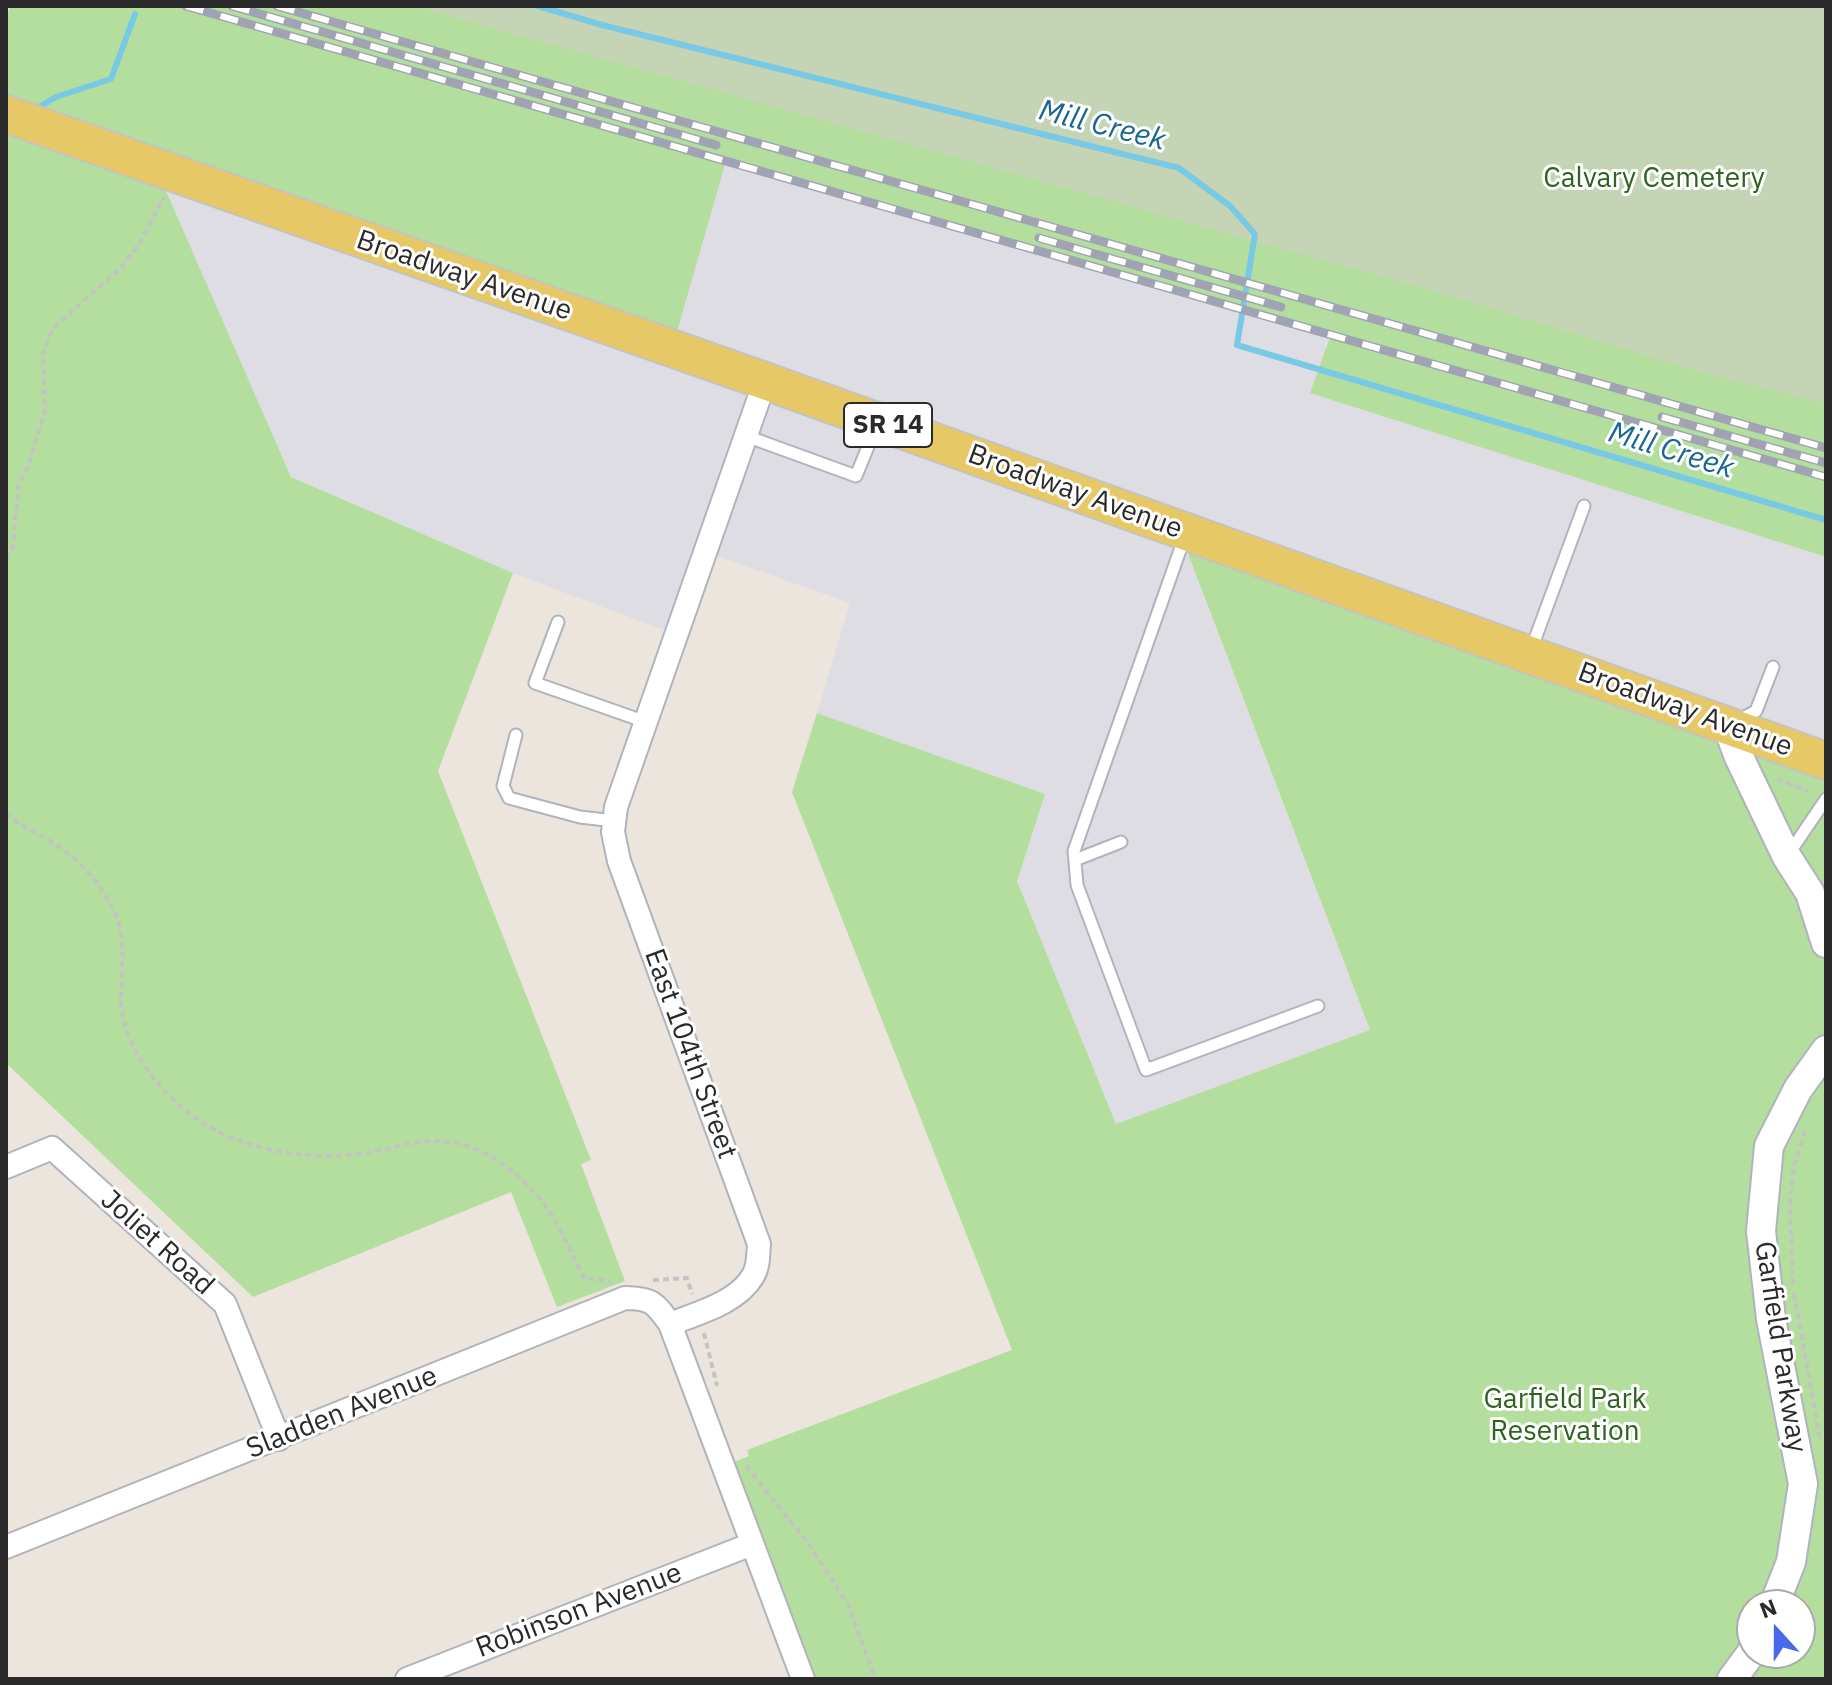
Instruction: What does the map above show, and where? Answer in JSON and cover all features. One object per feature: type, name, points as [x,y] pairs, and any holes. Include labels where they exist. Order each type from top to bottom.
[{"type":"main road","name":"Broadway Avenue","points":[[6,114],[878,421],[1727,725],[1817,776]]},
{"type":"street","name":"East 104th Street","points":[[670,1324],[724,1302],[739,1291],[753,1276],[758,1265],[759,1244],[619,861],[614,821],[616,807],[765,381]]},
{"type":"street","points":[[1727,725],[1787,857],[1818,900],[1826,943]]},
{"type":"street","name":"Garfield Parkway","points":[[1780,1589],[1791,1562],[1803,1484],[1771,1319],[1761,1231],[1769,1146],[1798,1089],[1826,1052]]},
{"type":"street","name":"Joliet Road","points":[[6,1167],[52,1148],[225,1304],[279,1439]]},
{"type":"street","name":"Sladden Avenue","points":[[6,1547],[625,1298],[645,1298],[656,1305],[670,1324]]},
{"type":"street","points":[[670,1324],[803,1679]]},
{"type":"street","name":"Robinson Avenue","points":[[407,1679],[752,1544]]},
{"type":"lane","points":[[746,436],[856,476],[878,421]]},
{"type":"lane","points":[[1529,654],[1584,506]]},
{"type":"lane","points":[[1187,532],[1074,851],[1077,885],[1146,1070],[1318,1006]]},
{"type":"lane","points":[[558,622],[535,683],[646,722]]},
{"type":"lane","points":[[1727,725],[1756,711],[1773,667]]},
{"type":"lane","points":[[516,735],[503,786],[509,798],[580,817],[614,821]]},
{"type":"lane","points":[[1787,857],[1826,799]]},
{"type":"lane","points":[[1075,860],[1121,842]]},
{"type":"path","points":[[6,558],[13,547],[18,488],[45,411],[43,354],[52,329],[121,268],[158,209],[173,173]]},
{"type":"path","points":[[1769,776],[1817,776]]},
{"type":"path","points":[[6,813],[22,827],[52,842],[84,866],[107,898],[119,923],[124,947],[121,1000],[126,1026],[139,1057],[184,1110],[213,1129],[242,1141],[296,1153],[364,1154],[437,1141],[463,1144],[487,1154],[514,1172],[542,1201],[584,1278],[621,1281]]},
{"type":"path","points":[[1807,1125],[1794,1166],[1790,1203],[1793,1291],[1821,1444]]},
{"type":"path","points":[[650,1280],[687,1278],[693,1298]]},
{"type":"path","points":[[703,1329],[718,1388]]},
{"type":"path","points":[[743,1462],[808,1543],[848,1604],[875,1679]]},
{"type":"shaded area","points":[[373,47],[1334,322],[1311,393],[1826,557],[1826,758],[1180,534],[1370,1031],[1116,1125],[1017,881],[1044,794],[817,713],[850,603],[706,552],[677,635],[513,573],[291,477],[154,167]]},
{"type":"green space","points":[[10,6],[737,6],[1826,158],[1826,557],[1310,393],[1331,334],[726,161],[672,349],[156,168],[291,477],[513,573],[438,771],[591,1160],[581,1164],[625,1281],[557,1307],[511,1192],[253,1297],[6,1063],[6,19]]},
{"type":"green space","name":"Calvary Cemetery","points":[[414,6],[1826,6],[1826,404],[1714,376],[1430,290]]},
{"type":"green space","name":"Garfield Park Reservation","points":[[1180,533],[1826,764],[1826,1679],[803,1679],[724,1466],[749,1456],[747,1450],[1012,1350],[792,792],[817,713],[1045,794],[1017,881],[1116,1124],[1370,1030]]},
{"type":"waterway","name":"Mill Creek","points":[[538,6],[602,25],[1179,168],[1230,206],[1255,234],[1237,345],[1826,520]]},
{"type":"waterway","name":"Mill Creek","points":[[34,110],[56,97],[111,79],[135,14]]},
{"type":"railway","points":[[186,6],[1826,477]]},
{"type":"railway","points":[[232,6],[716,145]]},
{"type":"railway","points":[[277,6],[1826,448]]},
{"type":"railway","points":[[1039,238],[1281,307]]},
{"type":"railway","points":[[1662,417],[1826,463]]}]
